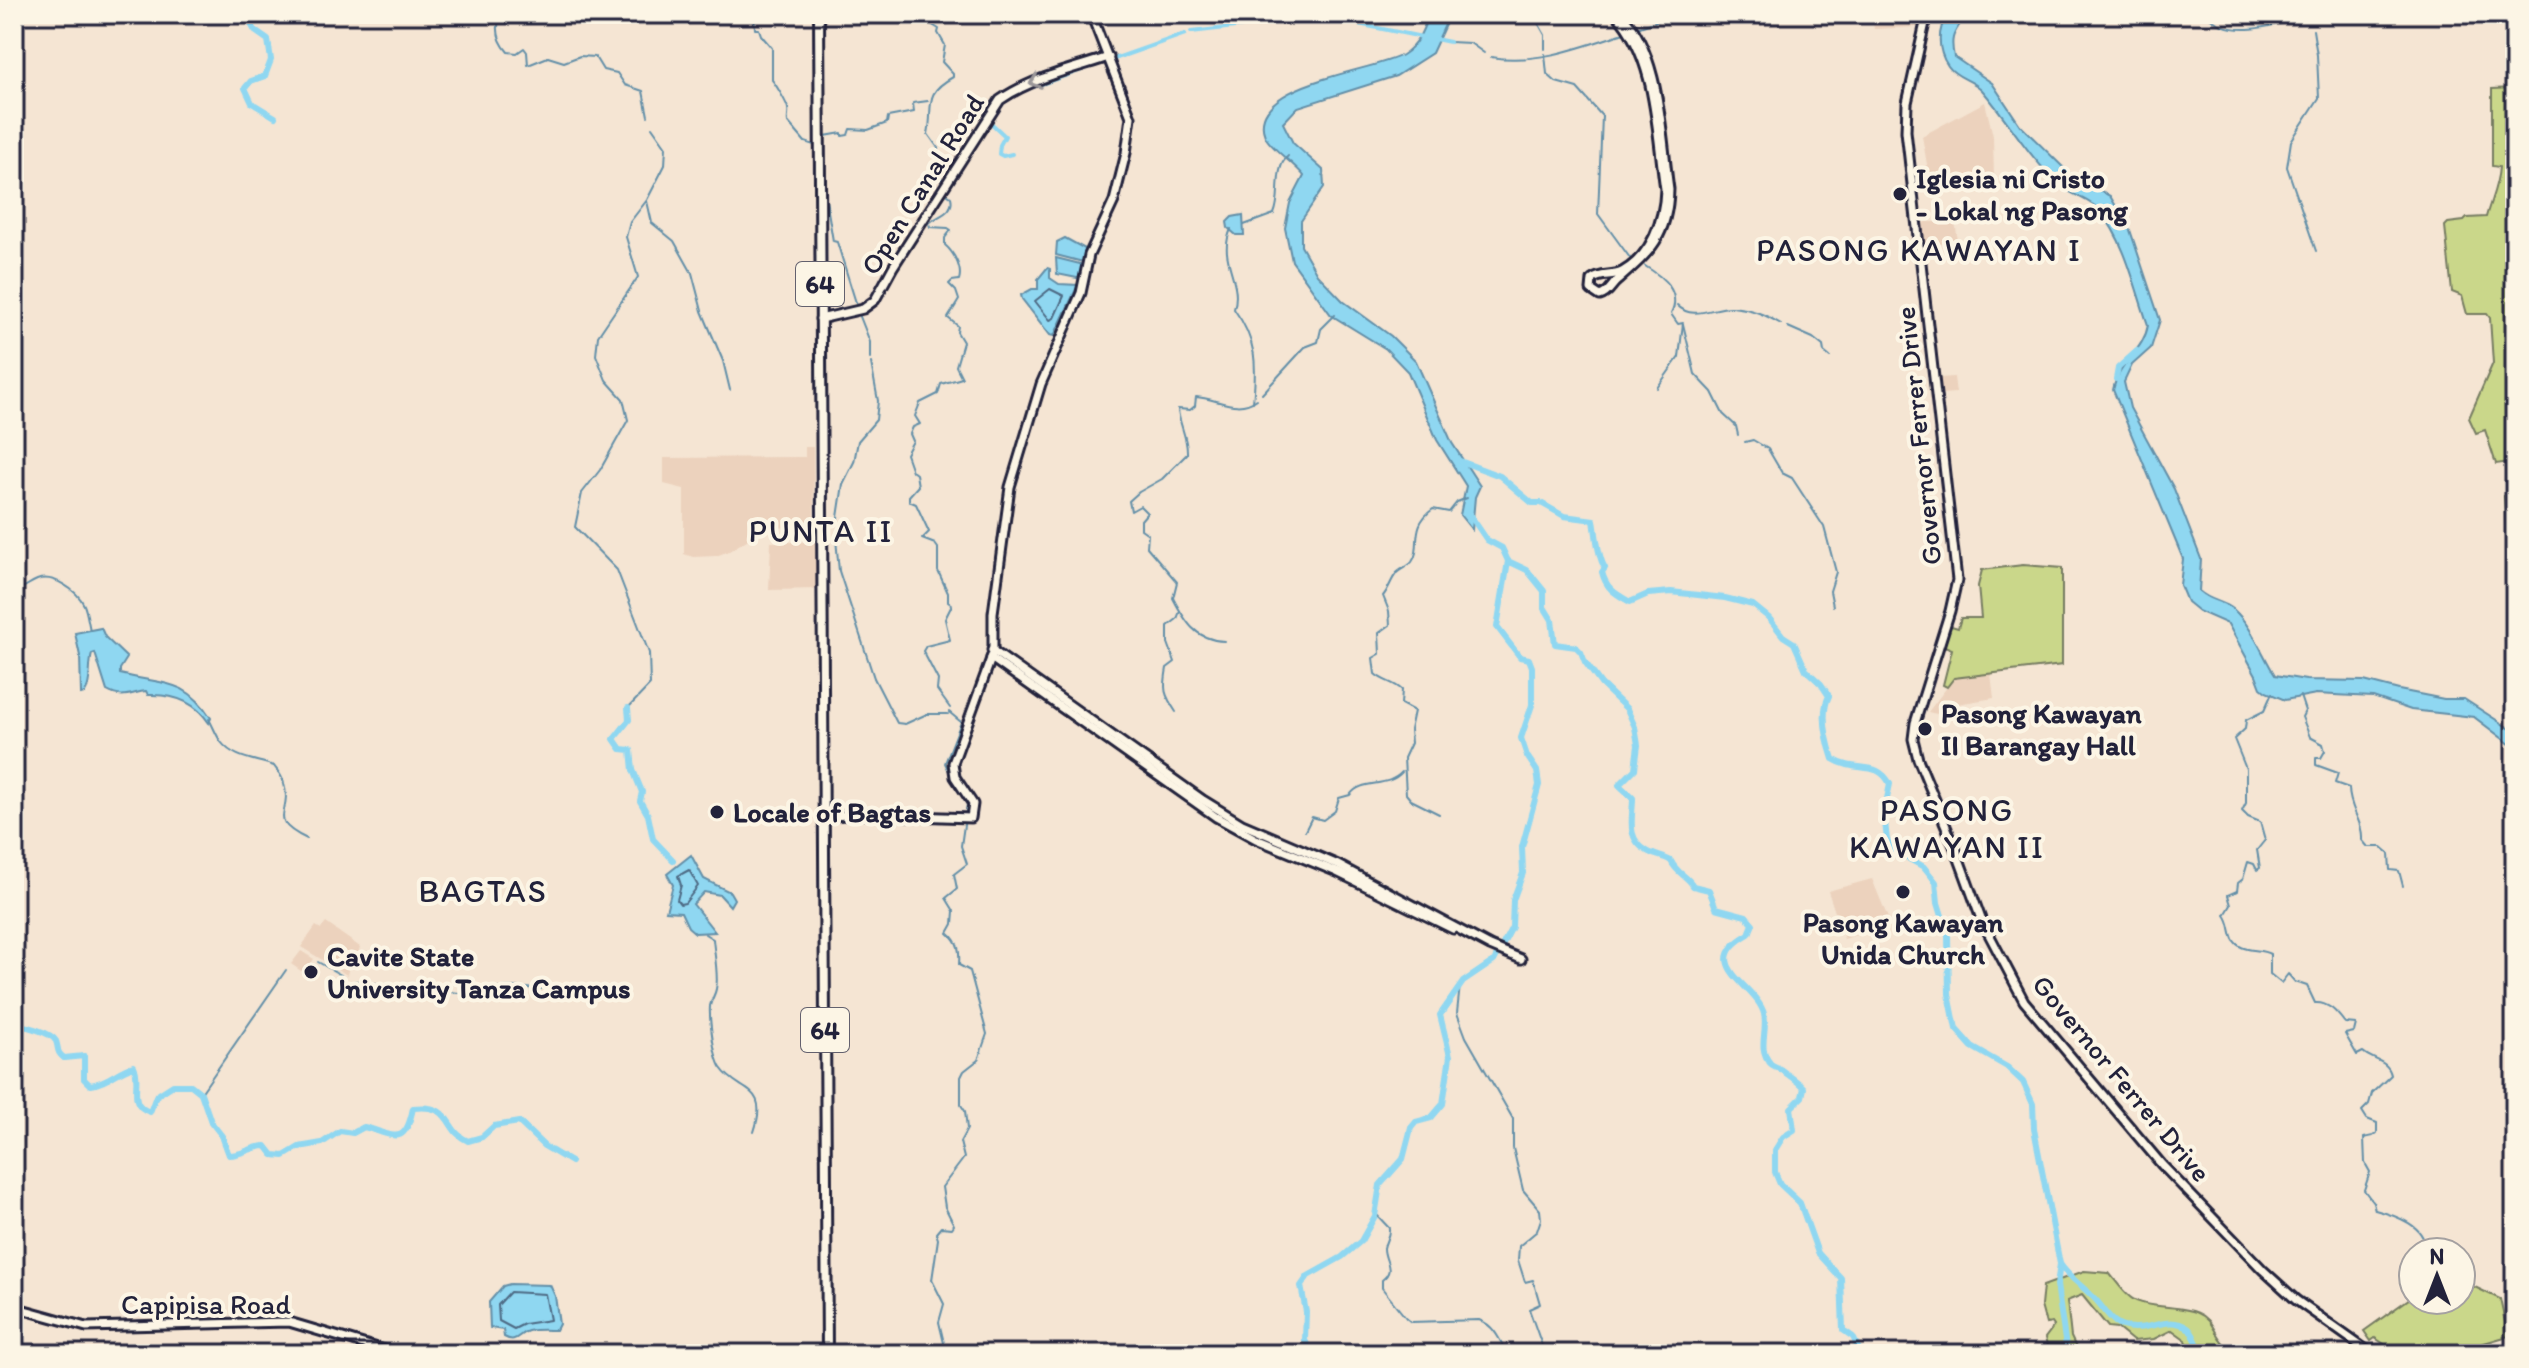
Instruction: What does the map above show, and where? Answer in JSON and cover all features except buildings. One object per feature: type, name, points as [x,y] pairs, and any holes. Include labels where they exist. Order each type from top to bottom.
[{"type":"main road","name":"64","points":[[819,14],[827,1354]]},
{"type":"main road","points":[[1619,14],[1633,26],[1650,67],[1669,189],[1656,242],[1635,267],[1603,296],[1592,292],[1590,286],[1593,279],[1624,271],[1645,251],[1658,229],[1665,189],[1646,68],[1638,44],[1619,14]]},
{"type":"main road","name":"Governor Ferrer Drive","points":[[1927,14],[1907,103],[1906,131],[1957,580],[1915,723],[1913,739],[1918,759],[1981,919],[2016,988],[2037,1019],[2162,1165],[2263,1270],[2296,1300],[2372,1354]]},
{"type":"main road","points":[[823,817],[857,814],[971,818],[973,804],[955,777],[953,763],[992,654],[993,613],[1010,487],[1041,384],[1081,293],[1089,255],[1114,201],[1126,153],[1131,117],[1093,16]]},
{"type":"main road","name":"Open Canal Road","points":[[820,319],[863,309],[875,300],[1000,100],[1014,90],[1109,57]]},
{"type":"main road","points":[[1606,277],[1611,287]]},
{"type":"main road","points":[[992,654],[1231,817],[1261,834],[1338,865],[1490,946]]},
{"type":"main road","points":[[992,654],[1216,817],[1256,839],[1337,872],[1430,920],[1521,959]]},
{"type":"main road","name":"Capipisa Road","points":[[14,1307],[86,1327],[289,1322],[397,1354]]},
{"type":"shaded area","points":[[1872,14],[1923,14],[1920,27],[1874,29]]},
{"type":"shaded area","points":[[1985,102],[1993,136],[1994,180],[1931,187],[1922,136]]},
{"type":"shaded area","points":[[1955,222],[1958,241],[1922,247],[1919,224]]},
{"type":"shaded area","points":[[1954,377],[1956,393],[1941,394],[1939,378]]},
{"type":"shaded area","points":[[805,447],[813,447],[814,517],[810,524],[763,530],[716,556],[693,557],[684,554],[684,489],[664,484],[664,458],[805,457]]},
{"type":"shaded area","points":[[771,542],[818,542],[819,589],[769,590]]},
{"type":"shaded area","points":[[1991,674],[1994,698],[1945,706],[1937,714],[1928,712],[1954,678]]},
{"type":"shaded area","points":[[1872,879],[1890,923],[1844,939],[1828,891]]},
{"type":"shaded area","points":[[326,923],[360,947],[357,957],[351,955],[347,975],[301,947],[316,926],[321,929]]},
{"type":"shaded area","points":[[301,951],[314,959],[304,973],[291,964]]},
{"type":"green space","points":[[2515,88],[2515,263],[2508,268],[2514,279],[2513,304],[2509,306],[2511,314],[2515,314],[2515,574],[2507,540],[2504,496],[2513,492],[2509,477],[2514,475],[2510,462],[2496,464],[2485,430],[2476,433],[2469,418],[2493,363],[2490,318],[2487,314],[2467,314],[2462,296],[2452,292],[2445,226],[2467,218],[2486,217],[2499,167],[2492,166],[2492,89]]},
{"type":"green space","points":[[2023,565],[2062,568],[2062,665],[1954,678],[1947,687],[1943,685],[1952,649],[1942,645],[1948,625],[1958,628],[1961,618],[1981,618],[1978,586],[1982,570]]},
{"type":"green space","points":[[2084,1271],[2109,1273],[2136,1301],[2198,1313],[2210,1322],[2225,1345],[2243,1354],[2190,1354],[2186,1340],[2172,1330],[2154,1339],[2133,1341],[2117,1328],[2108,1327],[2082,1295],[2067,1301],[2071,1337],[2079,1354],[2049,1354],[2045,1338],[2054,1326],[2052,1323],[2046,1324],[2041,1306],[2043,1286]]},
{"type":"green space","points":[[2477,1288],[2500,1299],[2508,1336],[2474,1346],[2466,1353],[2465,1349],[2449,1354],[2390,1354],[2384,1344],[2375,1338],[2371,1341],[2364,1331],[2397,1307],[2397,1316],[2477,1316]]},
{"type":"water","points":[[1429,14],[1450,14],[1432,53],[1396,76],[1298,107],[1283,123],[1293,143],[1323,170],[1324,187],[1301,221],[1301,246],[1317,274],[1343,301],[1391,336],[1416,361],[1452,443],[1480,486],[1475,497],[1472,530],[1460,515],[1466,486],[1437,440],[1408,372],[1386,349],[1331,315],[1292,261],[1285,228],[1290,203],[1304,176],[1265,136],[1264,118],[1274,103],[1292,91],[1316,82],[1402,55],[1416,42]]},
{"type":"water","points":[[1948,14],[1966,14],[1953,38],[1954,57],[1992,83],[2020,125],[2071,175],[2110,196],[2130,230],[2160,320],[2151,348],[2132,365],[2124,382],[2130,408],[2174,489],[2201,559],[2199,591],[2229,606],[2240,616],[2275,675],[2306,680],[2364,681],[2444,699],[2464,699],[2515,732],[2515,748],[2474,717],[2411,710],[2373,697],[2316,694],[2285,700],[2266,692],[2261,688],[2228,624],[2198,611],[2187,602],[2180,585],[2183,559],[2113,390],[2120,372],[2142,342],[2148,325],[2123,252],[2110,224],[2097,208],[2065,189],[2049,174],[1982,90],[1948,66],[1940,40]]},
{"type":"water","points":[[2218,14],[2276,14],[2239,21]]},
{"type":"water","points":[[1243,215],[1244,235],[1236,235],[1228,228],[1227,222],[1232,217]]},
{"type":"water","points":[[1065,238],[1087,250],[1083,262],[1056,255],[1057,242]]},
{"type":"water","points":[[1056,258],[1084,265],[1082,279],[1057,274]]},
{"type":"water","points":[[1047,268],[1050,269],[1050,278],[1059,284],[1078,285],[1054,336],[1050,335],[1021,295],[1038,289],[1038,279]]},
{"type":"water","points":[[101,628],[105,637],[127,658],[120,674],[182,689],[201,705],[211,718],[209,723],[197,709],[175,698],[148,695],[146,691],[122,695],[107,691],[95,653],[92,654],[87,689],[81,694],[80,656],[75,633]]},
{"type":"water","points":[[691,855],[704,879],[730,892],[734,899],[730,906],[720,895],[704,892],[693,904],[715,932],[695,933],[688,927],[681,912],[666,911],[673,885],[667,874]]},
{"type":"water","points":[[550,1285],[559,1324],[556,1330],[528,1331],[512,1339],[504,1337],[503,1330],[490,1328],[489,1302],[503,1286]]},
{"type":"waterway","points":[[245,14],[255,31],[268,40],[271,60],[265,76],[251,81],[245,88],[252,103],[275,117]]},
{"type":"waterway","points":[[501,14],[498,34],[508,52],[517,53],[524,48],[528,65],[548,57],[564,62],[580,56],[595,57],[603,70],[617,73],[625,85],[643,91],[648,116]]},
{"type":"waterway","points":[[754,14],[755,29],[759,29],[772,48],[772,80],[787,107],[788,122],[805,142],[817,146]]},
{"type":"waterway","points":[[928,14],[929,23],[939,29],[945,45],[942,62],[953,74],[933,95],[928,134],[938,148],[936,170],[944,183]]},
{"type":"waterway","points":[[1533,14],[1545,35],[1545,49]]},
{"type":"waterway","points":[[1654,22],[1675,14]]},
{"type":"waterway","points":[[2207,14],[2217,23],[2244,29],[2317,14]]},
{"type":"waterway","points":[[1191,32],[1324,17]]},
{"type":"waterway","points":[[1637,28],[1651,23]]},
{"type":"waterway","points":[[1358,24],[1422,37]]},
{"type":"waterway","points":[[2313,30],[2319,98],[2291,141],[2287,167],[2316,251]]},
{"type":"waterway","points":[[1491,57],[1543,56],[1627,32]]},
{"type":"waterway","points":[[1114,59],[1185,34]]},
{"type":"waterway","points":[[1435,39],[1450,42]]},
{"type":"waterway","points":[[1450,42],[1470,43],[1484,53]]},
{"type":"waterway","points":[[1545,54],[1547,74],[1556,82],[1577,88],[1602,116],[1598,214],[1630,258]]},
{"type":"waterway","points":[[1021,91],[1096,65]]},
{"type":"waterway","points":[[825,136],[848,135],[850,129],[868,130],[887,123],[888,117],[914,112],[913,103],[928,101]]},
{"type":"waterway","points":[[994,114],[991,123],[1005,136],[999,154],[1012,154]]},
{"type":"waterway","points":[[628,708],[650,685],[649,653],[617,570],[575,527],[582,493],[600,470],[628,420],[623,399],[606,380],[596,355],[598,336],[638,277],[626,237],[630,222],[647,200],[665,165],[666,147],[652,127]]},
{"type":"waterway","points":[[1244,225],[1274,214],[1279,176],[1288,156]]},
{"type":"waterway","points":[[945,193],[951,197],[951,206],[929,223],[930,227],[951,230],[945,238],[945,245],[960,270],[959,280],[949,284],[959,300],[948,318],[958,326],[957,332],[963,342],[956,366],[962,378],[941,384],[938,394],[920,403],[915,416],[920,424],[913,427],[910,434],[913,441],[906,454],[918,486],[909,496],[909,501],[916,504],[929,532],[922,539],[938,548],[938,571],[948,593],[948,602],[952,605],[945,619],[950,640],[926,646],[923,651],[938,680],[937,690],[950,708]]},
{"type":"waterway","points":[[823,198],[826,199],[833,241],[837,242],[857,306]]},
{"type":"waterway","points":[[647,201],[652,223],[674,241],[692,273],[730,390]]},
{"type":"waterway","points":[[1231,229],[1227,250],[1235,289],[1234,309],[1254,353],[1253,402]]},
{"type":"waterway","points":[[1645,266],[1669,286],[1674,299],[1671,314],[1678,324],[1683,323],[1679,357],[1657,388]]},
{"type":"waterway","points":[[1677,305],[1683,310],[1697,313],[1725,307],[1739,308],[1758,312],[1781,324]]},
{"type":"waterway","points":[[859,314],[870,342],[870,358]]},
{"type":"waterway","points":[[1262,394],[1305,347],[1318,342],[1321,329],[1335,315]]},
{"type":"waterway","points":[[1683,324],[1695,374],[1712,392],[1723,414],[1736,426],[1738,435]]},
{"type":"waterway","points":[[1788,327],[1813,338],[1830,357]]},
{"type":"waterway","points":[[2116,379],[2118,368],[2137,351]]},
{"type":"waterway","points":[[837,524],[843,484],[854,462],[858,441],[876,420],[878,401],[871,363]]},
{"type":"waterway","points":[[1224,641],[1205,637],[1187,621],[1173,598],[1177,582],[1147,547],[1148,534],[1141,529],[1141,520],[1147,513],[1140,506],[1131,511],[1129,501],[1162,479],[1187,454],[1178,409],[1190,410],[1195,406],[1196,397],[1234,405],[1257,399]]},
{"type":"waterway","points":[[1745,442],[1753,440],[1768,449],[1782,473],[1792,478],[1824,527],[1836,572],[1830,591],[1833,606]]},
{"type":"waterway","points":[[1460,461],[1500,476],[1532,503],[1541,503],[1564,516],[1594,520],[1606,583],[1630,602],[1648,594],[1671,592],[1725,598],[1753,605],[1794,643],[1806,670],[1829,696],[1825,719],[1833,759],[1850,766],[1873,769],[1885,776],[1890,784],[1884,813],[1887,840],[1893,850],[1924,867],[1936,882],[1938,903],[1948,935],[1949,994],[1956,1029],[1972,1047],[2007,1067],[2023,1082],[2033,1104],[2034,1129],[2060,1264],[2115,1322],[2134,1328],[2181,1324],[2190,1330],[2204,1354]]},
{"type":"waterway","points":[[1439,814],[1411,800],[1406,794],[1404,758],[1411,743],[1414,711],[1401,704],[1402,690],[1375,674],[1373,658],[1380,654],[1379,633],[1390,625],[1383,596],[1397,572],[1410,564],[1415,556],[1418,530],[1425,516],[1433,509],[1449,512],[1457,502],[1467,498]]},
{"type":"waterway","points":[[1311,1354],[1305,1340],[1306,1312],[1301,1286],[1308,1276],[1342,1257],[1361,1241],[1375,1216],[1380,1185],[1403,1159],[1411,1128],[1416,1122],[1431,1118],[1443,1104],[1450,1056],[1440,1015],[1463,982],[1494,961],[1512,927],[1513,900],[1523,873],[1522,847],[1539,785],[1537,771],[1527,756],[1521,738],[1532,705],[1532,667],[1529,659],[1520,657],[1497,627],[1508,561],[1502,548],[1487,540],[1470,515]]},
{"type":"waterway","points":[[836,539],[839,571],[874,678],[897,723],[905,724],[927,714],[948,714]]},
{"type":"waterway","points":[[1508,561],[1527,570],[1544,591],[1544,607],[1552,620],[1555,644],[1576,647],[1601,684],[1627,709],[1638,745],[1635,769],[1619,785],[1633,798],[1633,834],[1640,846],[1671,861],[1693,886],[1709,890],[1716,908],[1746,916],[1753,924],[1749,934],[1734,945],[1728,955],[1728,965],[1759,1003],[1764,1014],[1763,1045],[1766,1057],[1804,1088],[1802,1097],[1791,1108],[1794,1130],[1783,1137],[1775,1150],[1775,1172],[1780,1184],[1800,1203],[1818,1253],[1841,1278],[1843,1330],[1853,1337],[1861,1354]]},
{"type":"waterway","points":[[14,590],[37,580],[57,581],[76,594],[84,605],[90,630]]},
{"type":"waterway","points":[[1176,712],[1167,696],[1165,682],[1167,668],[1175,662],[1168,643],[1168,626],[1177,619],[1180,611]]},
{"type":"waterway","points":[[2272,693],[2264,711],[2246,720],[2245,729],[2234,739],[2246,769],[2246,803],[2242,811],[2260,822],[2265,840],[2257,850],[2260,868],[2257,870],[2254,864],[2248,862],[2237,891],[2228,895],[2231,905],[2225,915],[2236,943],[2270,954],[2270,974],[2281,983],[2288,974],[2295,982],[2307,986],[2315,1003],[2329,1006],[2345,1023],[2356,1024],[2354,1032],[2345,1034],[2357,1055],[2363,1052],[2389,1070],[2391,1075],[2372,1093],[2369,1104],[2362,1111],[2367,1119],[2377,1123],[2377,1133],[2364,1138],[2365,1163],[2370,1172],[2364,1190],[2375,1210],[2409,1223],[2422,1236]]},
{"type":"waterway","points":[[2300,696],[2305,711],[2302,717],[2310,737],[2323,744],[2325,751],[2321,758],[2316,758],[2316,765],[2338,773],[2335,783],[2349,788],[2362,840],[2368,847],[2381,847],[2389,854],[2390,870],[2399,871],[2403,886]]},
{"type":"waterway","points":[[628,708],[629,720],[614,739],[621,749],[631,750],[633,770],[642,792],[640,801],[648,815],[653,839],[673,860]]},
{"type":"waterway","points":[[949,712],[961,722],[945,763],[952,777]]},
{"type":"waterway","points":[[209,719],[226,748],[245,758],[274,766],[283,779],[286,794],[284,820],[294,832],[307,839]]},
{"type":"waterway","points":[[1305,831],[1312,817],[1323,820],[1335,811],[1339,798],[1361,787],[1389,780],[1402,772]]},
{"type":"waterway","points":[[936,1354],[944,1343],[939,1322],[944,1304],[932,1280],[938,1239],[936,1233],[941,1227],[952,1228],[954,1225],[945,1207],[942,1187],[964,1158],[960,1142],[967,1129],[965,1111],[961,1105],[961,1077],[978,1060],[987,1034],[970,971],[959,965],[958,947],[948,933],[953,924],[954,911],[946,898],[957,889],[954,874],[967,864],[961,846],[967,804],[955,783]]},
{"type":"waterway","points":[[705,934],[713,939],[716,964],[717,984],[710,1012],[716,1056],[728,1076],[755,1098],[758,1117],[754,1132]]},
{"type":"waterway","points":[[318,962],[341,975]]},
{"type":"waterway","points":[[201,1093],[286,970]]},
{"type":"waterway","points":[[355,981],[459,993],[509,987],[541,989]]},
{"type":"waterway","points":[[1460,985],[1457,1013],[1466,1037],[1513,1119],[1513,1148],[1523,1190],[1540,1210],[1537,1231],[1519,1246],[1518,1260],[1525,1282],[1533,1280],[1540,1304],[1529,1309],[1545,1354]]},
{"type":"waterway","points":[[14,1024],[49,1035],[56,1041],[64,1058],[84,1056],[84,1079],[90,1085],[134,1066],[138,1104],[150,1112],[156,1096],[173,1085],[191,1085],[201,1093],[211,1122],[222,1136],[229,1155],[266,1146],[273,1155],[284,1156],[299,1147],[322,1143],[340,1131],[353,1133],[364,1127],[397,1136],[406,1129],[413,1108],[426,1108],[442,1114],[460,1137],[468,1141],[482,1137],[494,1126],[519,1122],[544,1146],[571,1162]]},
{"type":"waterway","points":[[1375,1213],[1389,1228],[1384,1248],[1389,1269],[1382,1280],[1382,1288],[1406,1318],[1411,1322],[1479,1320],[1493,1329],[1507,1354]]},
{"type":"waterway","points":[[2060,1264],[2057,1285],[2067,1354]]},
{"type":"place","name":"Iglesia ni Cristo - Lokal ng Pasong","points":[[1900,194]]},
{"type":"place","name":"Pasong Kawayan II Barangay Hall","points":[[1925,729]]},
{"type":"place","name":"Locale of Bagtas","points":[[717,812]]},
{"type":"place","name":"Pasong Kawayan Unida Church","points":[[1903,892]]},
{"type":"place","name":"Cavite State University Tanza Campus","points":[[311,972]]},
{"type":"district","name":"PASONG KAWAYAN I","points":[[1919,250]]},
{"type":"district","name":"PUNTA II","points":[[821,531]]},
{"type":"district","name":"PASONG KAWAYAN II","points":[[1947,828]]},
{"type":"district","name":"BAGTAS","points":[[483,891]]}]
